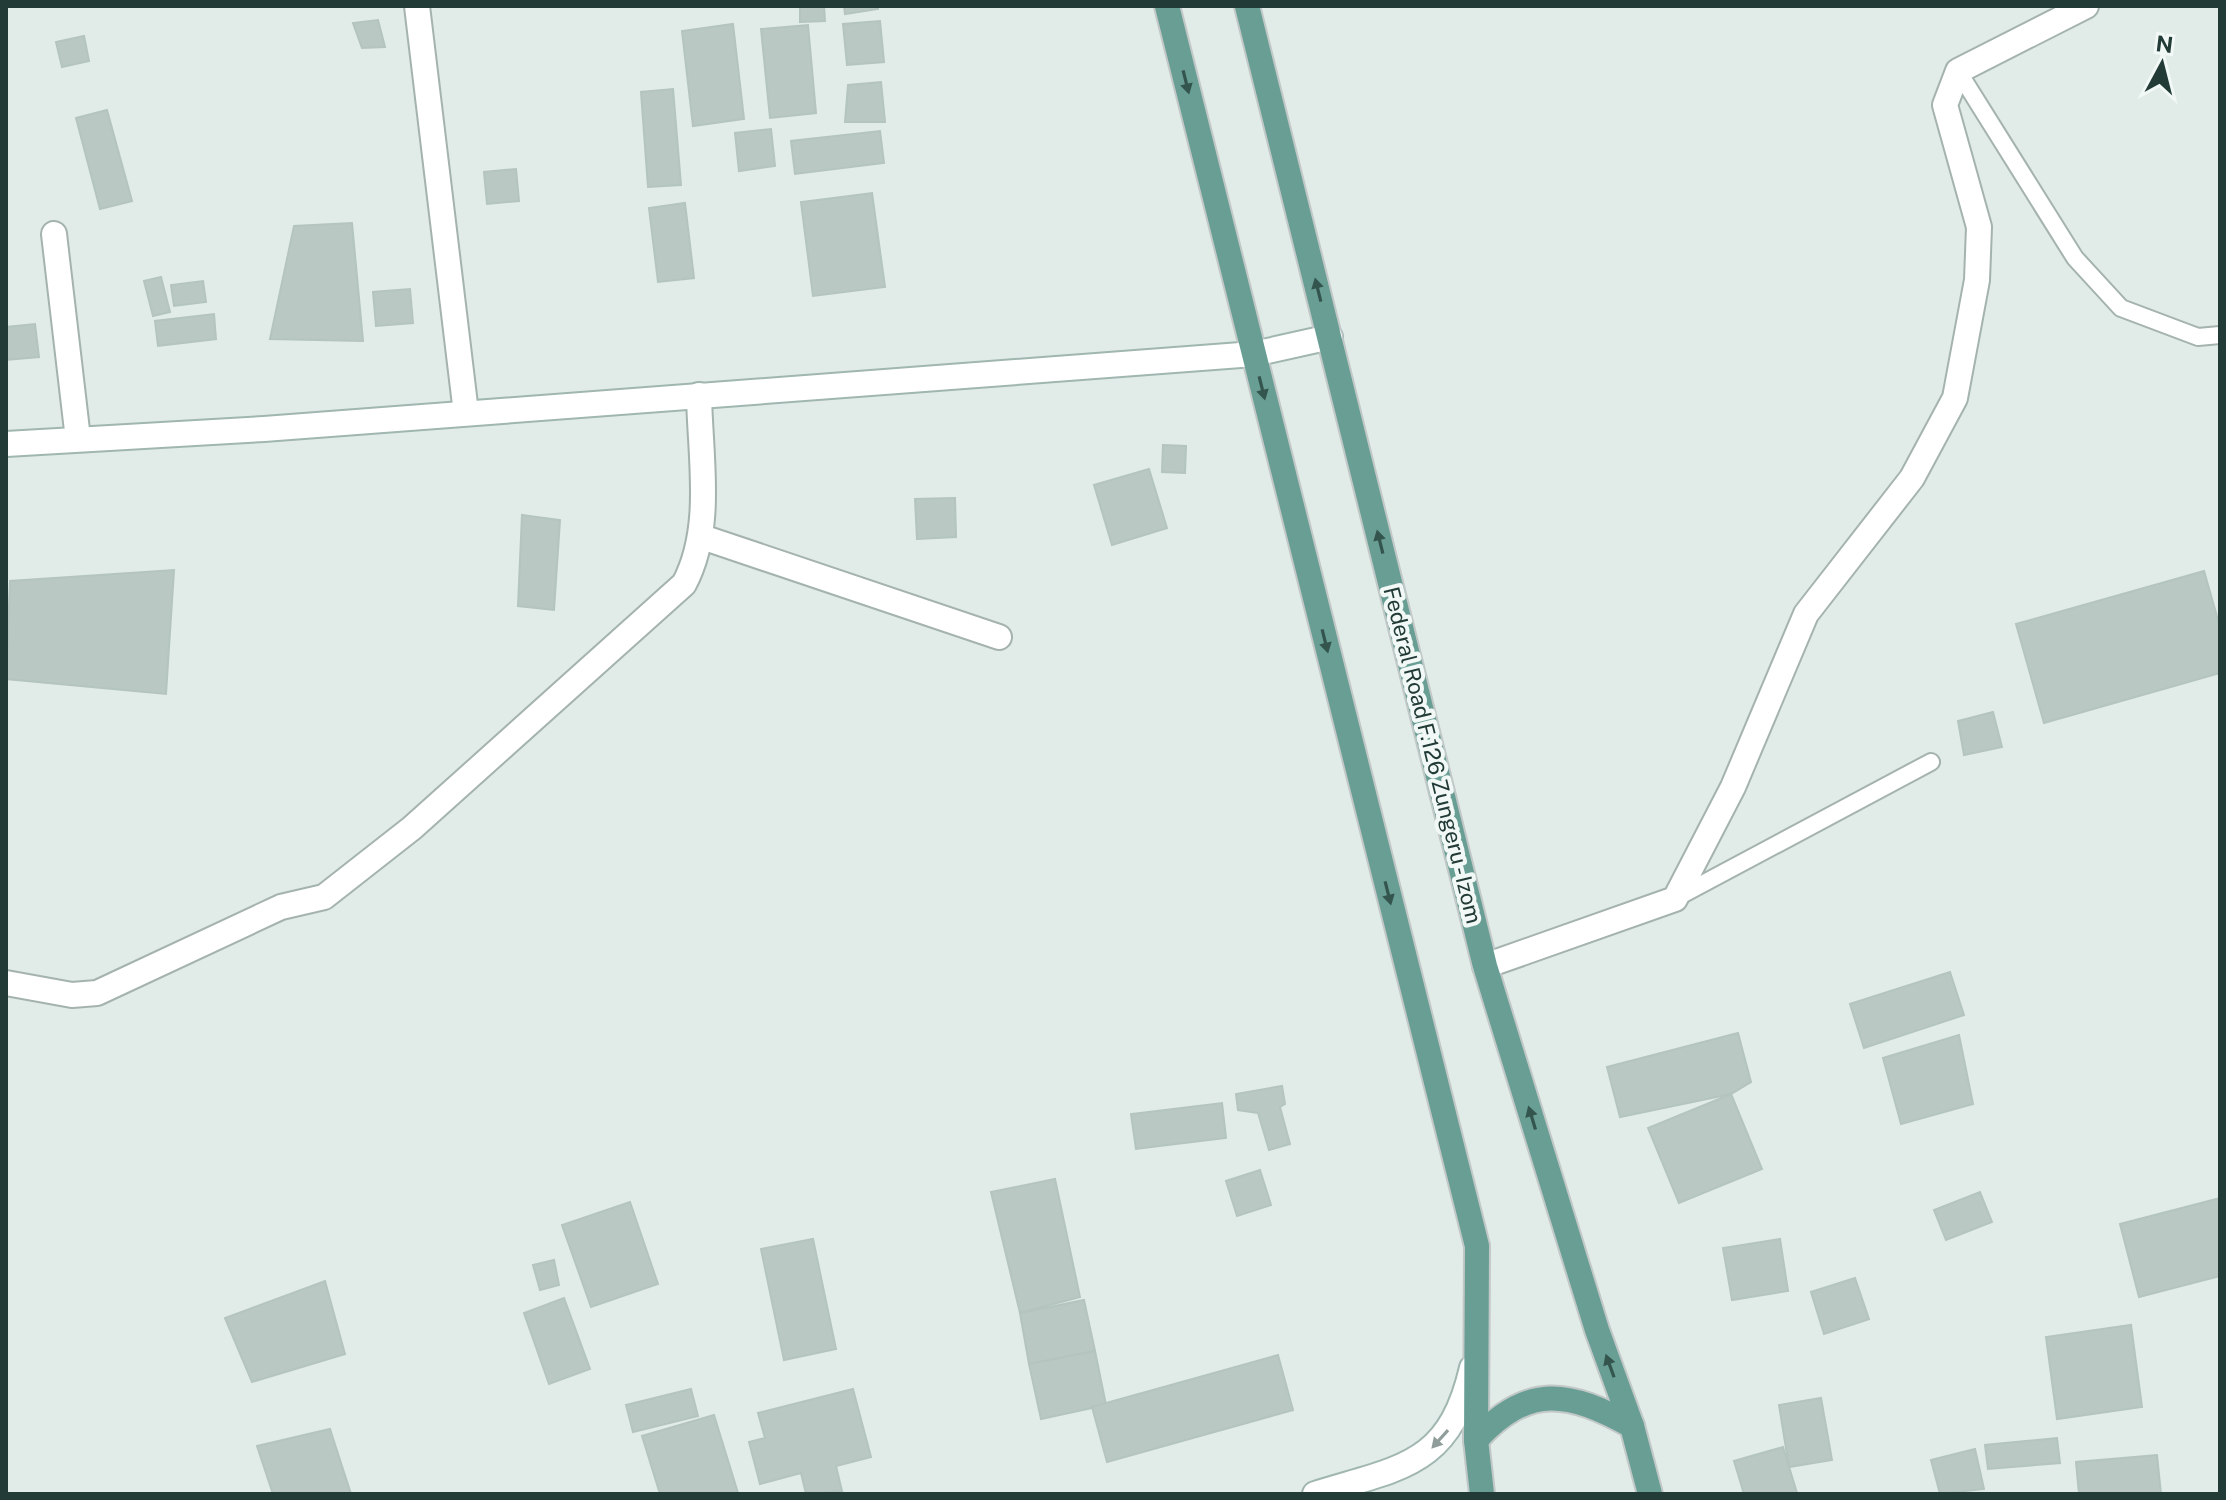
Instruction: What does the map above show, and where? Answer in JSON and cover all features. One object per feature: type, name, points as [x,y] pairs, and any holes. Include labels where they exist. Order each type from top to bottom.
[{"type":"main road","points":[[1167,6],[1477,1246],[1476,1440],[1482,1494]]},
{"type":"main road","name":"Federal Road F.126 Zungeru - Izom","points":[[1247,6],[1485,966],[1597,1330],[1632,1426],[1650,1494]]},
{"type":"main road","points":[[1476,1440],[1512,1407],[1546,1397],[1577,1399],[1632,1426]]},
{"type":"street","points":[[417,6],[466,413]]},
{"type":"street","points":[[1485,966],[1675,899],[1733,787],[1806,614],[1912,478],[1955,398],[1977,280],[1979,227],[1945,105],[1958,71],[2086,6]]},
{"type":"street","points":[[54,234],[78,439]]},
{"type":"street","points":[[6,444],[1254,354],[1330,337]]},
{"type":"street","points":[[6,983],[72,995],[97,993],[281,907],[324,897],[412,828],[684,584],[695,563],[702,537],[699,395]]},
{"type":"street","points":[[702,537],[999,637]]},
{"type":"street","points":[[1315,1494],[1412,1463],[1440,1443],[1456,1420],[1467,1393],[1478,1343]]},
{"type":"lane","points":[[1958,71],[2075,258],[2121,308],[2198,337],[2220,335]]},
{"type":"lane","points":[[1675,899],[1931,762]]},
{"type":"building","points":[[800,6],[824,6],[825,21],[800,22]]},
{"type":"building","points":[[844,6],[878,6],[878,9],[845,14]]},
{"type":"building","points":[[378,20],[385,47],[362,48],[353,23]]},
{"type":"building","points":[[880,21],[884,62],[847,65],[843,24]]},
{"type":"building","points":[[733,24],[744,119],[693,126],[682,31]]},
{"type":"building","points":[[808,25],[816,113],[770,118],[761,29]]},
{"type":"building","points":[[84,36],[89,61],[62,67],[56,42]]},
{"type":"building","points":[[881,82],[885,122],[845,122],[848,85]]},
{"type":"building","points":[[673,89],[681,185],[648,187],[641,92]]},
{"type":"building","points":[[107,110],[132,201],[100,209],[76,118]]},
{"type":"building","points":[[771,129],[775,166],[739,171],[735,133]]},
{"type":"building","points":[[880,131],[884,163],[795,174],[791,141]]},
{"type":"building","points":[[516,169],[519,201],[487,204],[484,172]]},
{"type":"building","points":[[872,193],[885,287],[813,296],[801,202]]},
{"type":"building","points":[[685,203],[694,278],[658,282],[649,208]]},
{"type":"building","points":[[352,223],[363,341],[270,339],[294,226]]},
{"type":"building","points":[[161,277],[170,312],[153,316],[144,281]]},
{"type":"building","points":[[203,281],[206,302],[174,306],[171,285]]},
{"type":"building","points":[[410,289],[413,323],[376,326],[373,292]]},
{"type":"building","points":[[214,314],[216,339],[158,346],[155,321]]},
{"type":"building","points":[[35,324],[39,357],[6,360],[6,327]]},
{"type":"building","points":[[1163,445],[1186,446],[1185,473],[1162,472]]},
{"type":"building","points":[[1149,469],[1167,528],[1112,545],[1094,485]]},
{"type":"building","points":[[955,498],[956,537],[917,539],[915,499]]},
{"type":"building","points":[[522,515],[560,520],[554,610],[518,606]]},
{"type":"building","points":[[174,570],[166,694],[6,679],[10,581]]},
{"type":"building","points":[[2204,571],[2220,627],[2220,673],[2044,723],[2016,624]]},
{"type":"building","points":[[1993,712],[2002,747],[1964,755],[1958,721]]},
{"type":"building","points":[[1950,972],[1964,1015],[1864,1048],[1850,1004]]},
{"type":"building","points":[[1738,1033],[1751,1082],[1731,1094],[1620,1117],[1607,1067]]},
{"type":"building","points":[[1959,1035],[1973,1104],[1901,1124],[1883,1058]]},
{"type":"building","points":[[1282,1086],[1285,1104],[1280,1107],[1290,1144],[1269,1150],[1258,1113],[1238,1110],[1236,1094]]},
{"type":"building","points":[[1731,1094],[1762,1169],[1679,1203],[1648,1128]]},
{"type":"building","points":[[1222,1103],[1226,1138],[1136,1149],[1131,1114]]},
{"type":"building","points":[[1260,1170],[1271,1205],[1237,1216],[1226,1181]]},
{"type":"building","points":[[1055,1179],[1080,1297],[1020,1313],[991,1192]]},
{"type":"building","points":[[1980,1192],[1992,1222],[1946,1240],[1934,1210]]},
{"type":"building","points":[[2220,1198],[2220,1276],[2139,1297],[2120,1224]]},
{"type":"building","points":[[630,1202],[658,1284],[591,1307],[562,1225]]},
{"type":"building","points":[[813,1239],[836,1349],[784,1360],[761,1249]]},
{"type":"building","points":[[1780,1239],[1788,1291],[1732,1300],[1723,1248]]},
{"type":"building","points":[[554,1260],[559,1285],[540,1290],[533,1265]]},
{"type":"building","points":[[1855,1278],[1869,1319],[1824,1334],[1811,1292]]},
{"type":"building","points":[[325,1281],[345,1354],[252,1382],[225,1318]]},
{"type":"building","points":[[564,1298],[590,1369],[549,1384],[524,1313]]},
{"type":"building","points":[[1084,1300],[1095,1351],[1029,1364],[1020,1313]]},
{"type":"building","points":[[2131,1325],[2142,1407],[2057,1419],[2046,1337]]},
{"type":"building","points":[[1095,1351],[1106,1405],[1041,1419],[1029,1364]]},
{"type":"building","points":[[1278,1355],[1293,1410],[1107,1462],[1092,1407]]},
{"type":"building","points":[[691,1389],[698,1416],[633,1432],[626,1405]]},
{"type":"building","points":[[853,1389],[871,1457],[836,1466],[842,1491],[806,1494],[801,1473],[760,1484],[749,1442],[765,1438],[758,1413]]},
{"type":"building","points":[[1821,1398],[1832,1460],[1789,1467],[1779,1405]]},
{"type":"building","points":[[714,1415],[738,1493],[660,1494],[642,1436]]},
{"type":"building","points":[[330,1429],[351,1494],[273,1494],[257,1446]]},
{"type":"building","points":[[2057,1438],[2060,1463],[1988,1469],[1985,1445]]},
{"type":"building","points":[[1783,1447],[1797,1493],[1744,1494],[1734,1461]]},
{"type":"building","points":[[1975,1449],[1984,1489],[1940,1494],[1931,1460]]},
{"type":"building","points":[[2157,1455],[2161,1494],[2079,1494],[2076,1462]]}]
